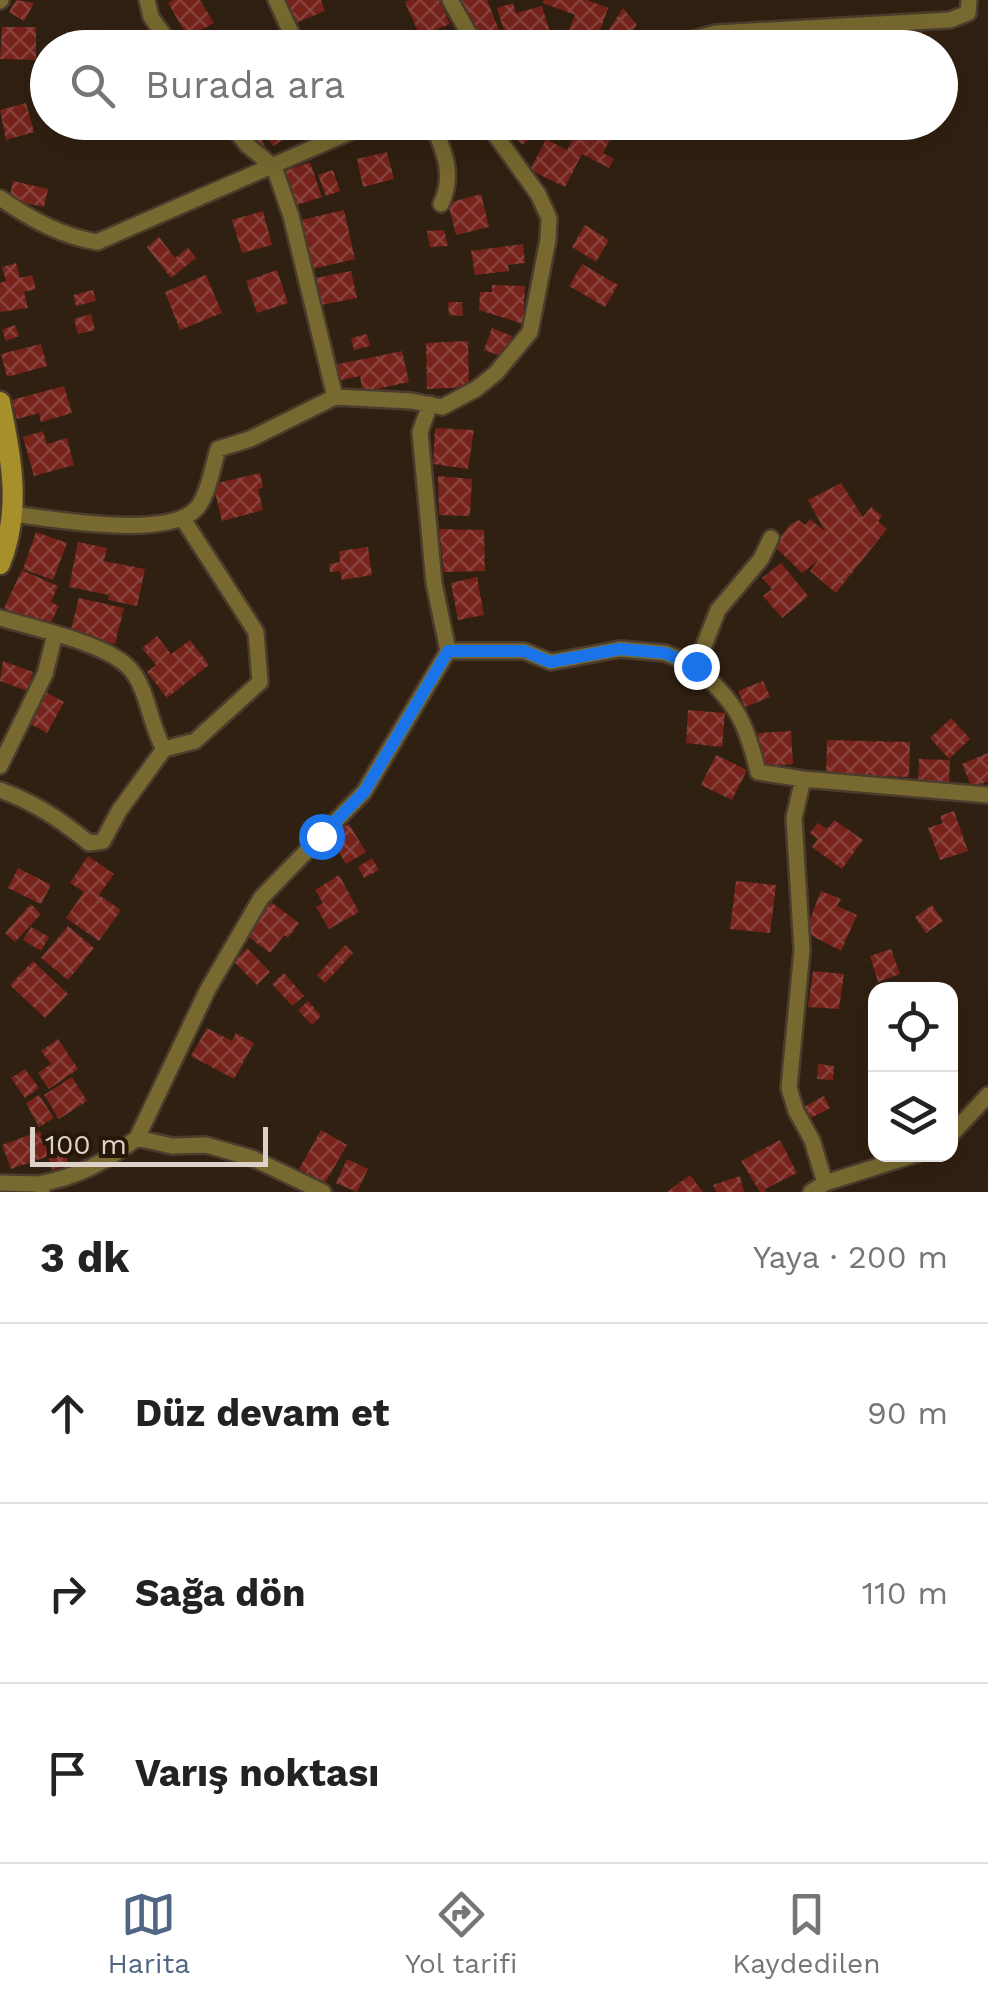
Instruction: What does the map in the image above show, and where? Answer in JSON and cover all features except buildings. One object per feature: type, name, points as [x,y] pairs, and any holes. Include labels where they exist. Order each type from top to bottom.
[{"type":"main road","points":[[0,402],[13,467],[14,514],[0,564]]},
{"type":"street","points":[[147,0],[151,17],[160,30]]},
{"type":"street","points":[[276,0],[290,30]]},
{"type":"street","points":[[450,0],[467,30]]},
{"type":"street","points":[[770,30],[950,20],[968,13],[969,0]]},
{"type":"street","points":[[244,140],[274,167],[303,262],[334,397]]},
{"type":"street","points":[[0,198],[31,219],[72,238],[98,242],[274,167],[325,140]]},
{"type":"street","points":[[439,140],[450,185],[441,204]]},
{"type":"street","points":[[14,514],[115,526],[183,519],[199,507],[218,450],[250,439],[334,397],[442,407],[476,389],[496,373],[530,332],[548,240],[550,218],[538,194],[499,140]]},
{"type":"street","points":[[0,1183],[41,1188],[84,1172],[136,1138],[208,988],[261,898],[364,792],[448,651],[434,584],[420,432],[430,404]]},
{"type":"street","points":[[0,790],[26,799],[89,843],[102,842],[119,810],[164,749],[195,741],[260,682],[256,632],[183,519]]},
{"type":"street","points":[[696,666],[718,610],[761,559],[771,538]]},
{"type":"street","points":[[0,618],[96,647],[131,669],[164,749]]},
{"type":"street","points":[[0,766],[45,674],[54,634]]},
{"type":"street","points":[[448,651],[524,651],[550,662],[620,649],[665,653],[696,666],[724,692],[747,726],[758,772],[988,795]]},
{"type":"street","points":[[803,779],[794,818],[802,950],[789,1088],[812,1140],[818,1188],[894,1162]]},
{"type":"street","points":[[958,1127],[988,1095]]},
{"type":"street","points":[[136,1138],[172,1146],[206,1145],[252,1158],[323,1192]]},
{"type":"route","points":[[321,836],[364,792],[448,651],[524,651],[550,662],[620,649],[665,653],[696,666]]}]
